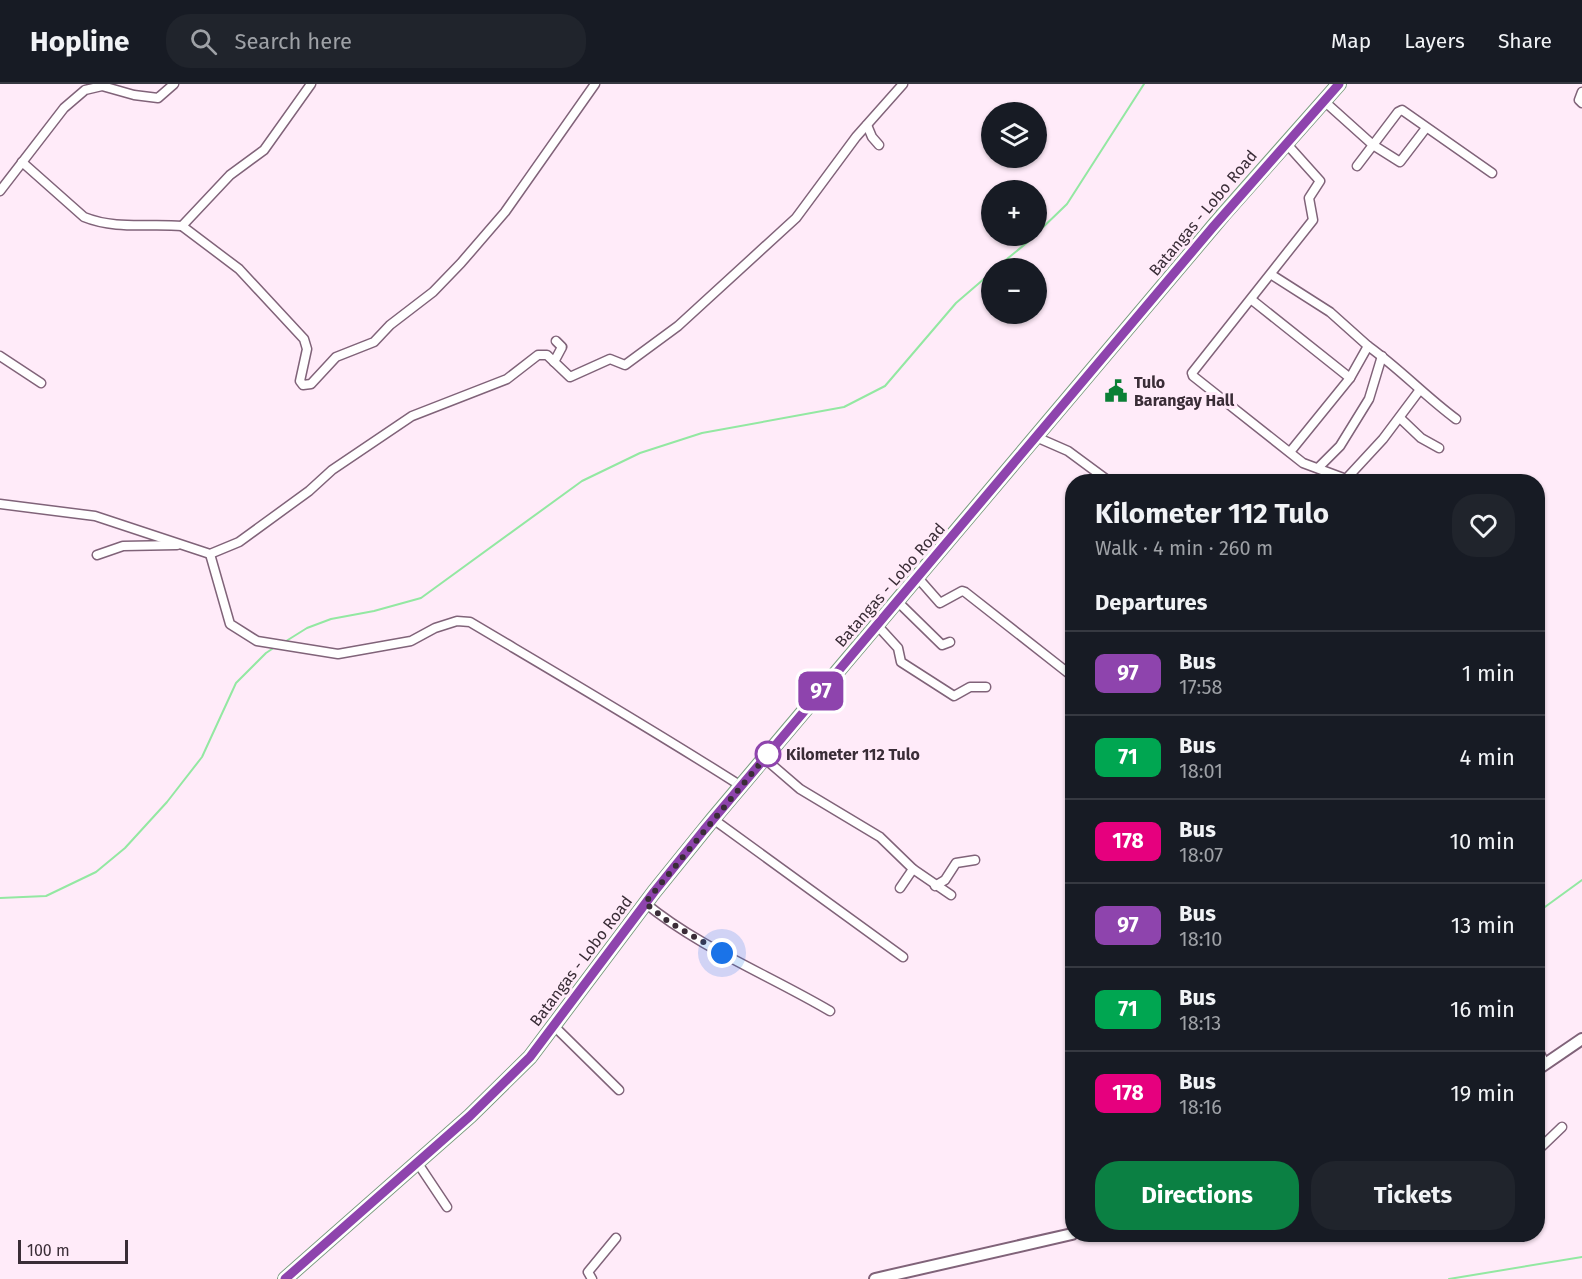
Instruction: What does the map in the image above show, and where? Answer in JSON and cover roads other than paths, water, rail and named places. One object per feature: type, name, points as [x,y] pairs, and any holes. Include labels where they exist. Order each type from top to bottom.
[{"type":"main road","name":"Batangas - Lobo Road","points":[[285,1279],[502,1085],[554,1026],[645,903],[764,758],[1285,142],[1339,84]]},
{"type":"street","points":[[0,191],[64,108],[85,90],[102,86],[148,98],[158,98],[174,84]]},
{"type":"street","points":[[182,226],[230,175],[264,150],[311,84]]},
{"type":"street","points":[[22,162],[72,207],[97,222],[130,226],[182,226],[239,269],[304,339],[307,349],[300,381],[303,385],[310,384],[336,357],[374,342],[390,325],[433,292],[506,212],[595,84]]},
{"type":"street","points":[[98,555],[123,546],[177,545],[194,547],[210,554],[239,542],[309,491],[332,470],[412,416],[507,379],[538,355],[547,355],[567,376],[575,377],[610,359],[620,365],[634,361],[688,318],[796,218],[867,125],[903,84]]},
{"type":"street","points":[[1582,92],[1579,100],[1582,103]]},
{"type":"street","points":[[1324,101],[1373,145],[1400,162],[1426,128]]},
{"type":"street","points":[[1357,166],[1400,110],[1492,173]]},
{"type":"street","points":[[867,125],[879,146]]},
{"type":"street","points":[[1285,142],[1320,181],[1310,198],[1313,220],[1272,275],[1192,373],[1303,463],[1331,474]]},
{"type":"street","points":[[1272,275],[1330,312],[1368,346],[1411,379],[1419,391],[1456,419]]},
{"type":"street","points":[[1252,300],[1350,378]]},
{"type":"street","points":[[554,362],[562,347],[556,341]]},
{"type":"street","points":[[1290,452],[1350,378],[1368,346]]},
{"type":"street","points":[[0,356],[40,383]]},
{"type":"street","points":[[1318,468],[1340,446],[1369,399],[1382,356]]},
{"type":"street","points":[[1353,474],[1400,418],[1419,391]]},
{"type":"street","points":[[1400,418],[1422,438],[1439,448]]},
{"type":"street","points":[[1036,437],[1068,451],[1099,474]]},
{"type":"street","points":[[0,504],[95,516],[134,527],[177,545]]},
{"type":"street","points":[[210,554],[230,624],[257,641],[343,654],[411,641],[435,628],[457,621],[470,622],[603,702],[648,726],[741,786]]},
{"type":"street","points":[[918,578],[940,603],[962,591],[965,592],[1065,671]]},
{"type":"street","points":[[897,601],[942,645],[950,642]]},
{"type":"street","points":[[877,625],[898,648],[901,662],[954,696],[970,687],[986,687]]},
{"type":"street","points":[[764,758],[800,789],[880,837],[913,869],[951,895]]},
{"type":"street","points":[[713,819],[903,957]]},
{"type":"street","points":[[935,886],[945,880],[956,863],[975,860]]},
{"type":"street","points":[[900,888],[913,869]]},
{"type":"street","points":[[645,903],[669,922],[700,941],[830,1011]]},
{"type":"street","points":[[554,1026],[620,1090]]},
{"type":"street","points":[[1545,1063],[1582,1039]]},
{"type":"street","points":[[1545,1143],[1562,1127]]},
{"type":"street","points":[[417,1162],[447,1207]]},
{"type":"street","points":[[875,1279],[1065,1236]]},
{"type":"street","points":[[592,1279],[588,1272],[616,1238]]},
{"type":"waterway","points":[[1047,223],[1067,204],[1144,84]]},
{"type":"waterway","points":[[1008,258],[1023,246]]},
{"type":"waterway","points":[[283,643],[307,628],[331,619],[374,611],[421,598],[582,481],[640,453],[702,433],[844,407],[885,386],[956,303],[981,281]]},
{"type":"waterway","points":[[0,898],[46,896],[96,872],[125,848],[167,802],[202,757],[236,683],[275,647]]},
{"type":"waterway","points":[[1545,907],[1582,880]]},
{"type":"waterway","points":[[1449,1279],[1582,1257]]},
{"type":"place","name":"Tulo Barangay Hall","points":[[1116,391]]},
{"type":"place","name":"Kilometer 112 Tulo","points":[[768,754]]}]
